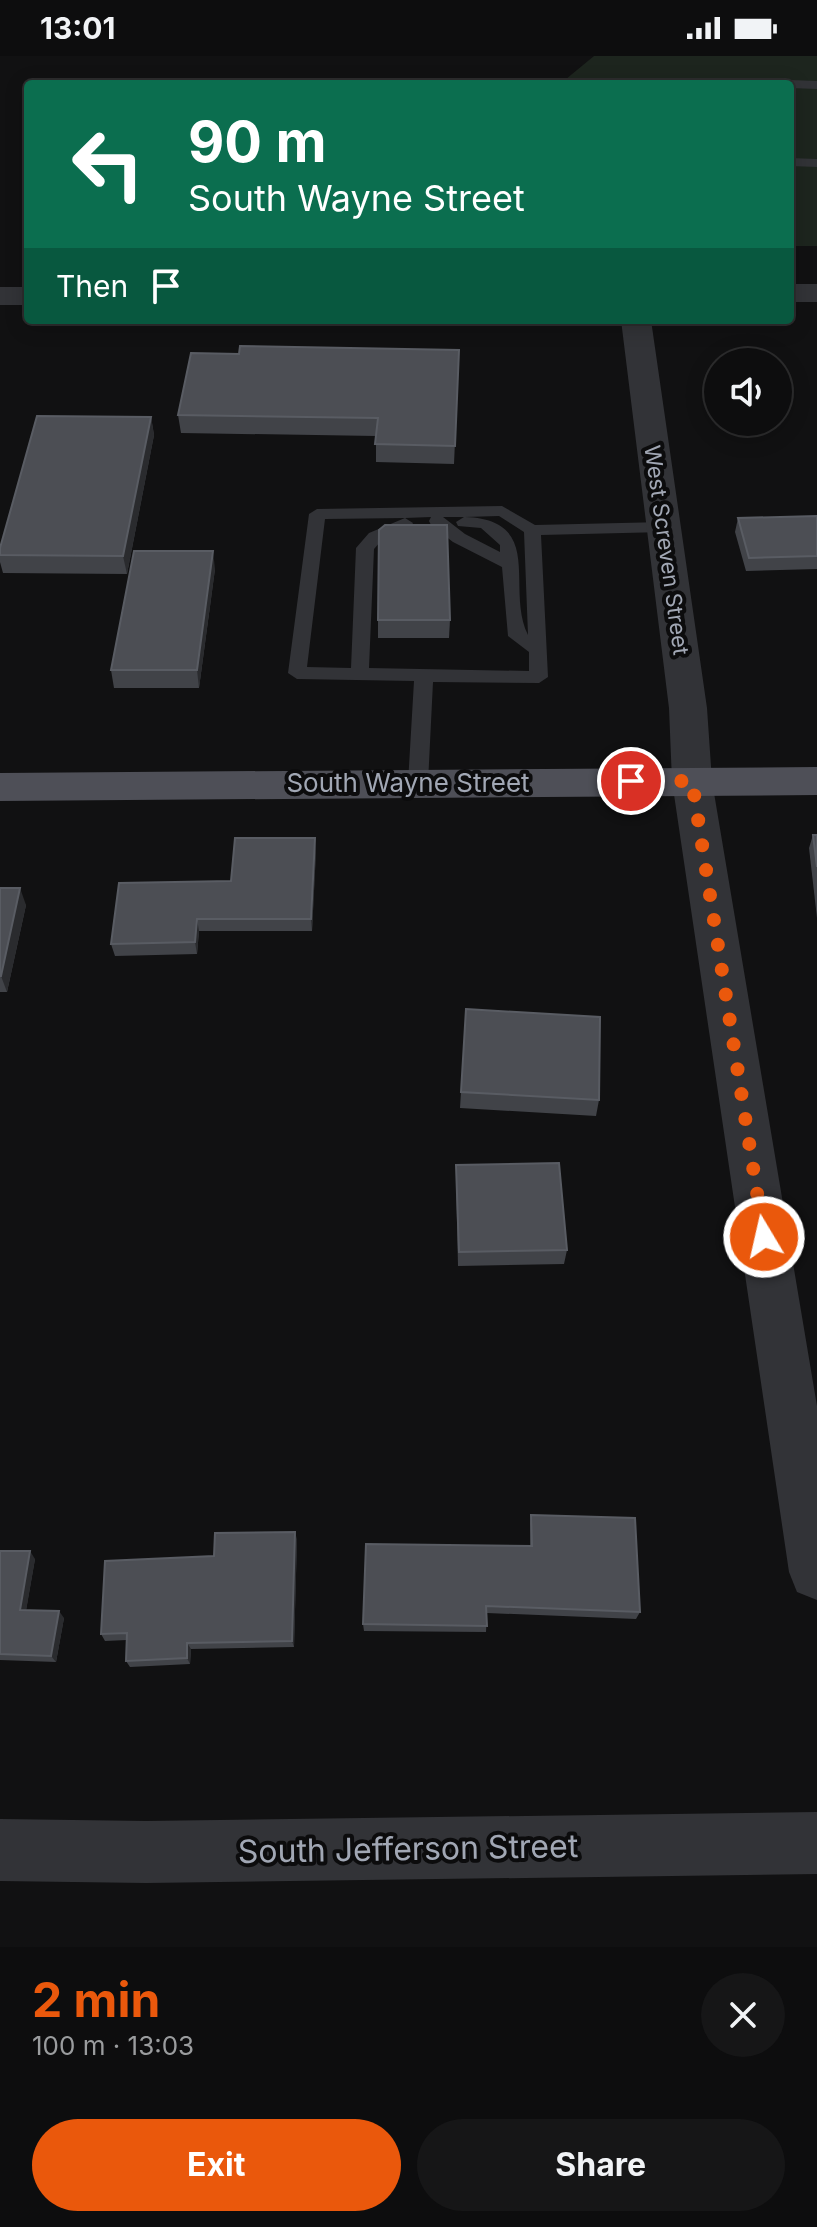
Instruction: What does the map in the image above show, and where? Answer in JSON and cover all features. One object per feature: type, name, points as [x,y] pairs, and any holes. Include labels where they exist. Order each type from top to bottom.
[{"type":"main road","name":"South Wayne Street","points":[[0,787],[817,781]]},
{"type":"street","points":[[794,293],[817,293]]},
{"type":"street","points":[[0,296],[24,296]]},
{"type":"street","name":"West Screven Street","points":[[637,324],[688,708],[692,781],[817,1572]]},
{"type":"street","name":"South Jefferson Street","points":[[0,1850],[146,1852],[817,1843]]},
{"type":"lane","points":[[794,84],[817,85]]},
{"type":"lane","points":[[794,162],[817,163]]},
{"type":"lane","points":[[532,530],[539,677],[297,673],[317,514],[502,511],[532,530],[664,527]]},
{"type":"lane","points":[[437,521],[459,538],[509,564]]},
{"type":"lane","points":[[360,674],[365,548],[375,537],[401,523],[486,523],[508,543],[517,636],[538,650]]},
{"type":"lane","points":[[418,783],[424,675]]},
{"type":"shaded area","points":[[594,56],[817,56],[817,246],[794,246],[794,80],[565,80]]},
{"type":"building","points":[[240,346],[459,350],[455,446],[375,444],[378,418],[178,415],[191,353],[239,354]]},
{"type":"building","points":[[37,416],[151,417],[123,556],[0,555]]},
{"type":"building","points":[[817,516],[817,556],[749,558],[738,518]]},
{"type":"building","points":[[385,525],[447,525],[450,620],[378,620],[379,530]]},
{"type":"building","points":[[134,551],[213,551],[197,670],[111,670]]},
{"type":"building","points":[[813,835],[817,835],[817,867]]},
{"type":"building","points":[[235,838],[315,838],[311,919],[197,919],[195,942],[111,944],[119,883],[231,881]]},
{"type":"building","points":[[0,888],[20,888],[1,976],[0,976]]},
{"type":"building","points":[[466,1009],[600,1017],[599,1100],[461,1092]]},
{"type":"building","points":[[559,1163],[567,1250],[459,1252],[456,1165]]},
{"type":"building","points":[[531,1515],[635,1518],[640,1612],[486,1606],[487,1626],[363,1624],[366,1544],[532,1546]]},
{"type":"building","points":[[295,1532],[292,1641],[187,1643],[187,1658],[126,1661],[127,1633],[101,1634],[105,1561],[214,1556],[215,1533]]},
{"type":"building","points":[[0,1551],[30,1551],[20,1610],[59,1611],[51,1656],[0,1654]]},
{"type":"route","points":[[631,781],[692,781],[764,1237]]}]
